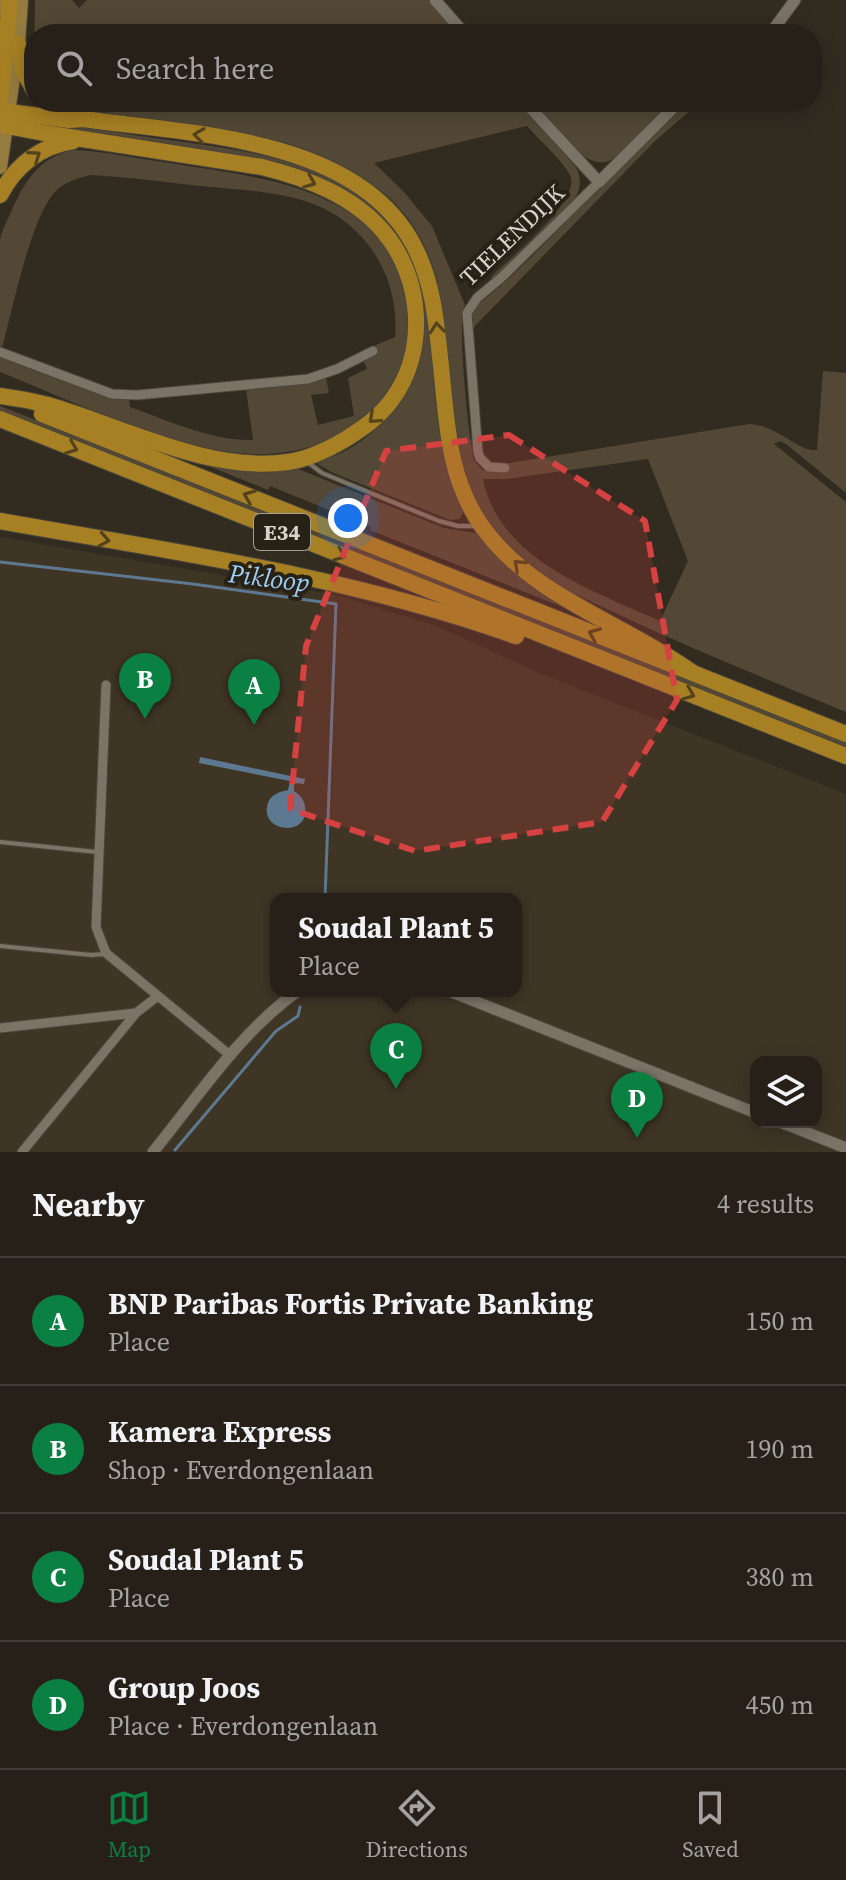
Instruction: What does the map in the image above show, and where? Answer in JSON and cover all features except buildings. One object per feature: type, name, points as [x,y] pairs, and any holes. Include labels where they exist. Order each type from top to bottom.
[{"type":"highway","points":[[3,114],[10,0]]},
{"type":"highway","points":[[18,44],[24,72]]},
{"type":"highway","points":[[63,112],[83,119]]},
{"type":"highway","points":[[3,114],[83,119],[238,140],[292,154],[346,179],[395,217],[417,251],[433,295],[448,441],[459,484],[481,525],[502,550],[531,576],[564,598],[657,648],[693,673]]},
{"type":"highway","points":[[0,396],[45,404],[184,450],[231,460],[290,462],[333,447],[373,420],[393,398],[407,370],[414,345],[414,300],[406,270],[391,242],[372,220],[354,206],[304,179],[262,167],[84,139],[3,114]]},
{"type":"highway","points":[[0,195],[14,174],[37,154],[59,143],[84,139]]},
{"type":"highway","name":"E34","points":[[0,396],[846,734]]},
{"type":"highway","name":"E34","points":[[0,419],[846,756]]},
{"type":"highway","points":[[0,521],[325,580],[415,602],[537,643],[564,644]]},
{"type":"main road","points":[[0,9],[1,0]]},
{"type":"main road","points":[[0,167],[3,114],[18,44],[21,0]]},
{"type":"street","points":[[435,0],[456,24]]},
{"type":"street","points":[[777,24],[795,0]]},
{"type":"street","name":"TIELENDIJK","points":[[534,112],[599,182]]},
{"type":"street","name":"TIELENDIJK","points":[[505,468],[489,467],[478,452],[467,313],[474,302],[669,112]]},
{"type":"street","points":[[0,352],[112,394],[137,395],[308,379],[373,351]]},
{"type":"street","points":[[106,685],[96,927],[106,953],[231,1056]]},
{"type":"street","points":[[22,1152],[136,1013],[158,996]]},
{"type":"street","points":[[153,1152],[231,1056],[275,1007],[289,997]]},
{"type":"street","points":[[464,997],[750,1111]]},
{"type":"street","points":[[0,1028],[136,1013]]},
{"type":"street","points":[[795,1128],[846,1148]]},
{"type":"lane","points":[[304,458],[322,473],[439,521],[458,526],[481,525]]},
{"type":"lane","points":[[0,842],[100,852]]},
{"type":"lane","points":[[0,946],[91,955],[106,953]]},
{"type":"highlighted area","points":[[509,435],[645,521],[677,700],[602,822],[415,851],[290,809],[306,646],[386,451]]},
{"type":"shaded area","points":[[35,0],[72,0],[79,8],[87,0],[428,0],[449,24],[34,24]]},
{"type":"shaded area","points":[[104,112],[527,112],[575,166],[580,179],[574,200],[492,280],[491,277],[554,216],[570,189],[571,178],[564,166],[527,126],[374,163],[404,192],[432,226],[465,305],[462,332],[467,406],[474,460],[482,470],[505,471],[504,464],[749,424],[759,425],[802,447],[817,450],[823,371],[846,373],[846,493],[786,444],[780,441],[774,444],[846,502],[846,712],[584,599],[523,561],[508,547],[484,514],[459,458],[440,295],[421,239],[404,213],[380,190],[327,158],[268,138]],"holes":[[[648,459],[688,561],[660,621],[579,584],[529,552],[508,531],[492,507],[483,479],[507,479]]]},
{"type":"shaded area","points":[[541,112],[661,112],[628,147],[613,159],[602,162],[579,153]]},
{"type":"shaded area","points":[[675,112],[688,112],[656,140],[471,330],[471,316],[477,305],[532,257]]},
{"type":"shaded area","points":[[22,119],[223,148],[295,164],[359,194],[385,217],[406,246],[419,273],[428,321],[441,441],[448,471],[464,510],[460,519],[450,520],[318,464],[353,447],[379,425],[396,397],[421,340],[389,229],[284,166],[204,149],[95,132],[38,127]]},
{"type":"shaded area","points":[[74,150],[110,153],[277,182],[327,200],[350,213],[386,245],[399,270],[404,289],[408,333],[401,363],[388,390],[369,413],[344,432],[316,445],[284,452],[251,454],[220,451],[156,434],[0,372],[0,356],[129,400],[130,407],[191,429],[222,437],[253,440],[246,389],[295,385],[326,378],[329,393],[311,395],[318,425],[354,416],[348,378],[367,369],[359,352],[395,337],[392,295],[386,276],[366,241],[335,215],[302,200],[274,194],[91,175],[61,187],[44,208],[29,246],[0,347],[0,241],[3,230],[22,190],[35,172],[52,158]]},
{"type":"shaded area","points":[[0,406],[846,743],[846,748],[0,412]]},
{"type":"shaded area","points":[[199,462],[291,466],[444,528],[476,533],[566,604],[565,608],[370,530],[371,527],[270,486],[268,490]]},
{"type":"shaded area","points":[[0,537],[337,595],[439,627],[539,673],[846,794],[846,1152],[0,1152]]},
{"type":"water","points":[[200,757],[305,779],[304,784],[294,783],[294,791],[304,804],[304,817],[300,824],[285,828],[277,826],[270,821],[267,813],[269,800],[288,790],[290,781],[199,763]]},
{"type":"waterway","name":"Pikloop","points":[[0,562],[336,604],[325,893]]},
{"type":"waterway","name":"Pikloop","points":[[175,1150],[276,1031],[298,1016],[300,1007]]},
{"type":"place","name":"Kamera Express","points":[[145,719]]},
{"type":"place","name":"BNP Paribas Fortis Private Banking","points":[[254,725]]},
{"type":"place","name":"Soudal Plant 5","points":[[396,1089]]},
{"type":"place","name":"Group Joos","points":[[637,1138]]}]
